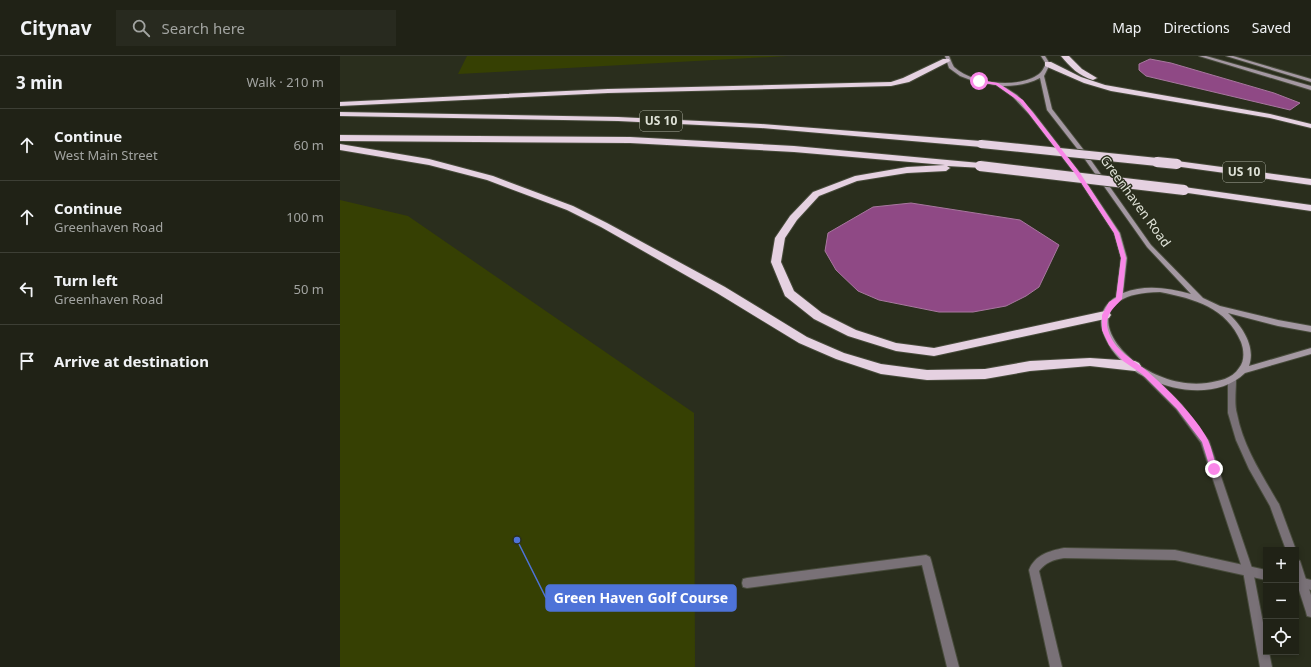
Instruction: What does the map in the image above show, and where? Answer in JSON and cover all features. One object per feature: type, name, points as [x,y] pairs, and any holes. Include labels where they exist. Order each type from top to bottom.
[{"type":"highway","points":[[1065,56],[1079,71],[1094,79],[1139,94]]},
{"type":"highway","points":[[1045,58],[1070,76],[1091,84],[1139,94],[1270,116],[1311,126]]},
{"type":"highway","points":[[340,104],[608,91],[885,84],[906,80],[947,59]]},
{"type":"highway","name":"US 10","points":[[340,114],[618,119],[760,126],[981,144],[1177,164],[1311,182]]},
{"type":"highway","name":"US 10","points":[[340,138],[630,140],[794,149],[980,166],[1184,190],[1311,208]]},
{"type":"highway","points":[[340,147],[437,164],[490,178],[570,208],[604,225],[721,290],[803,340],[840,356],[881,369],[927,375],[985,374],[1030,366],[1090,362],[1134,366]]},
{"type":"highway","points":[[980,166],[907,170],[855,179],[816,194],[793,218],[780,238],[776,262],[789,293],[818,316],[852,333],[896,347],[934,352],[1105,315]]},
{"type":"main road","points":[[1201,56],[1311,88]]},
{"type":"main road","points":[[1228,56],[1311,81]]},
{"type":"main road","points":[[947,59],[952,69],[963,76],[979,81],[997,84],[1015,84],[1042,77],[1048,70],[1045,58]]},
{"type":"main road","name":"Greenhaven Road","points":[[1042,77],[1049,109],[1081,150],[1149,246],[1202,301]]},
{"type":"main road","points":[[997,84],[1022,101],[1078,174],[1117,233],[1124,258],[1119,299]]},
{"type":"main road","name":"Greenhaven Road","points":[[1105,315],[1112,304],[1124,295],[1140,291],[1160,290],[1181,294],[1202,301],[1217,308],[1233,323],[1242,335],[1248,347],[1248,359],[1244,370]]},
{"type":"main road","points":[[1217,308],[1283,324],[1311,329]]},
{"type":"main road","points":[[1105,315],[1105,330],[1112,345],[1125,360],[1145,373],[1168,382],[1191,387],[1214,386],[1232,380],[1244,370],[1311,351]]},
{"type":"street","points":[[1145,373],[1179,407],[1205,441],[1248,571],[1266,667]]},
{"type":"street","points":[[1232,380],[1232,413],[1240,440],[1252,466],[1274,504],[1290,547]]},
{"type":"street","points":[[1056,667],[1034,570],[1039,562],[1050,556],[1064,553],[1175,555],[1263,574]]},
{"type":"street","points":[[747,584],[926,560],[953,667]]},
{"type":"street","points":[[1299,572],[1311,612]]},
{"type":"green space","points":[[467,56],[788,56],[458,74]]},
{"type":"green space","points":[[340,200],[408,216],[694,413],[695,667],[340,667]]},
{"type":"shaded area","points":[[1150,59],[1171,63],[1274,93],[1300,103],[1290,110],[1146,76],[1139,70],[1139,64]]},
{"type":"shaded area","points":[[911,203],[1020,220],[1059,245],[1039,287],[1026,296],[1006,306],[973,312],[939,312],[879,300],[858,291],[836,270],[825,251],[828,233],[873,207]]},
{"type":"place","name":"Green Haven Golf Course","points":[[517,540]]},
{"type":"route","points":[[979,81],[997,84],[1011,92],[1022,101],[1078,174],[1117,233],[1124,258],[1119,299],[1112,304],[1105,315],[1105,330],[1112,345],[1125,360],[1145,373],[1179,407],[1205,441],[1214,469]]}]
